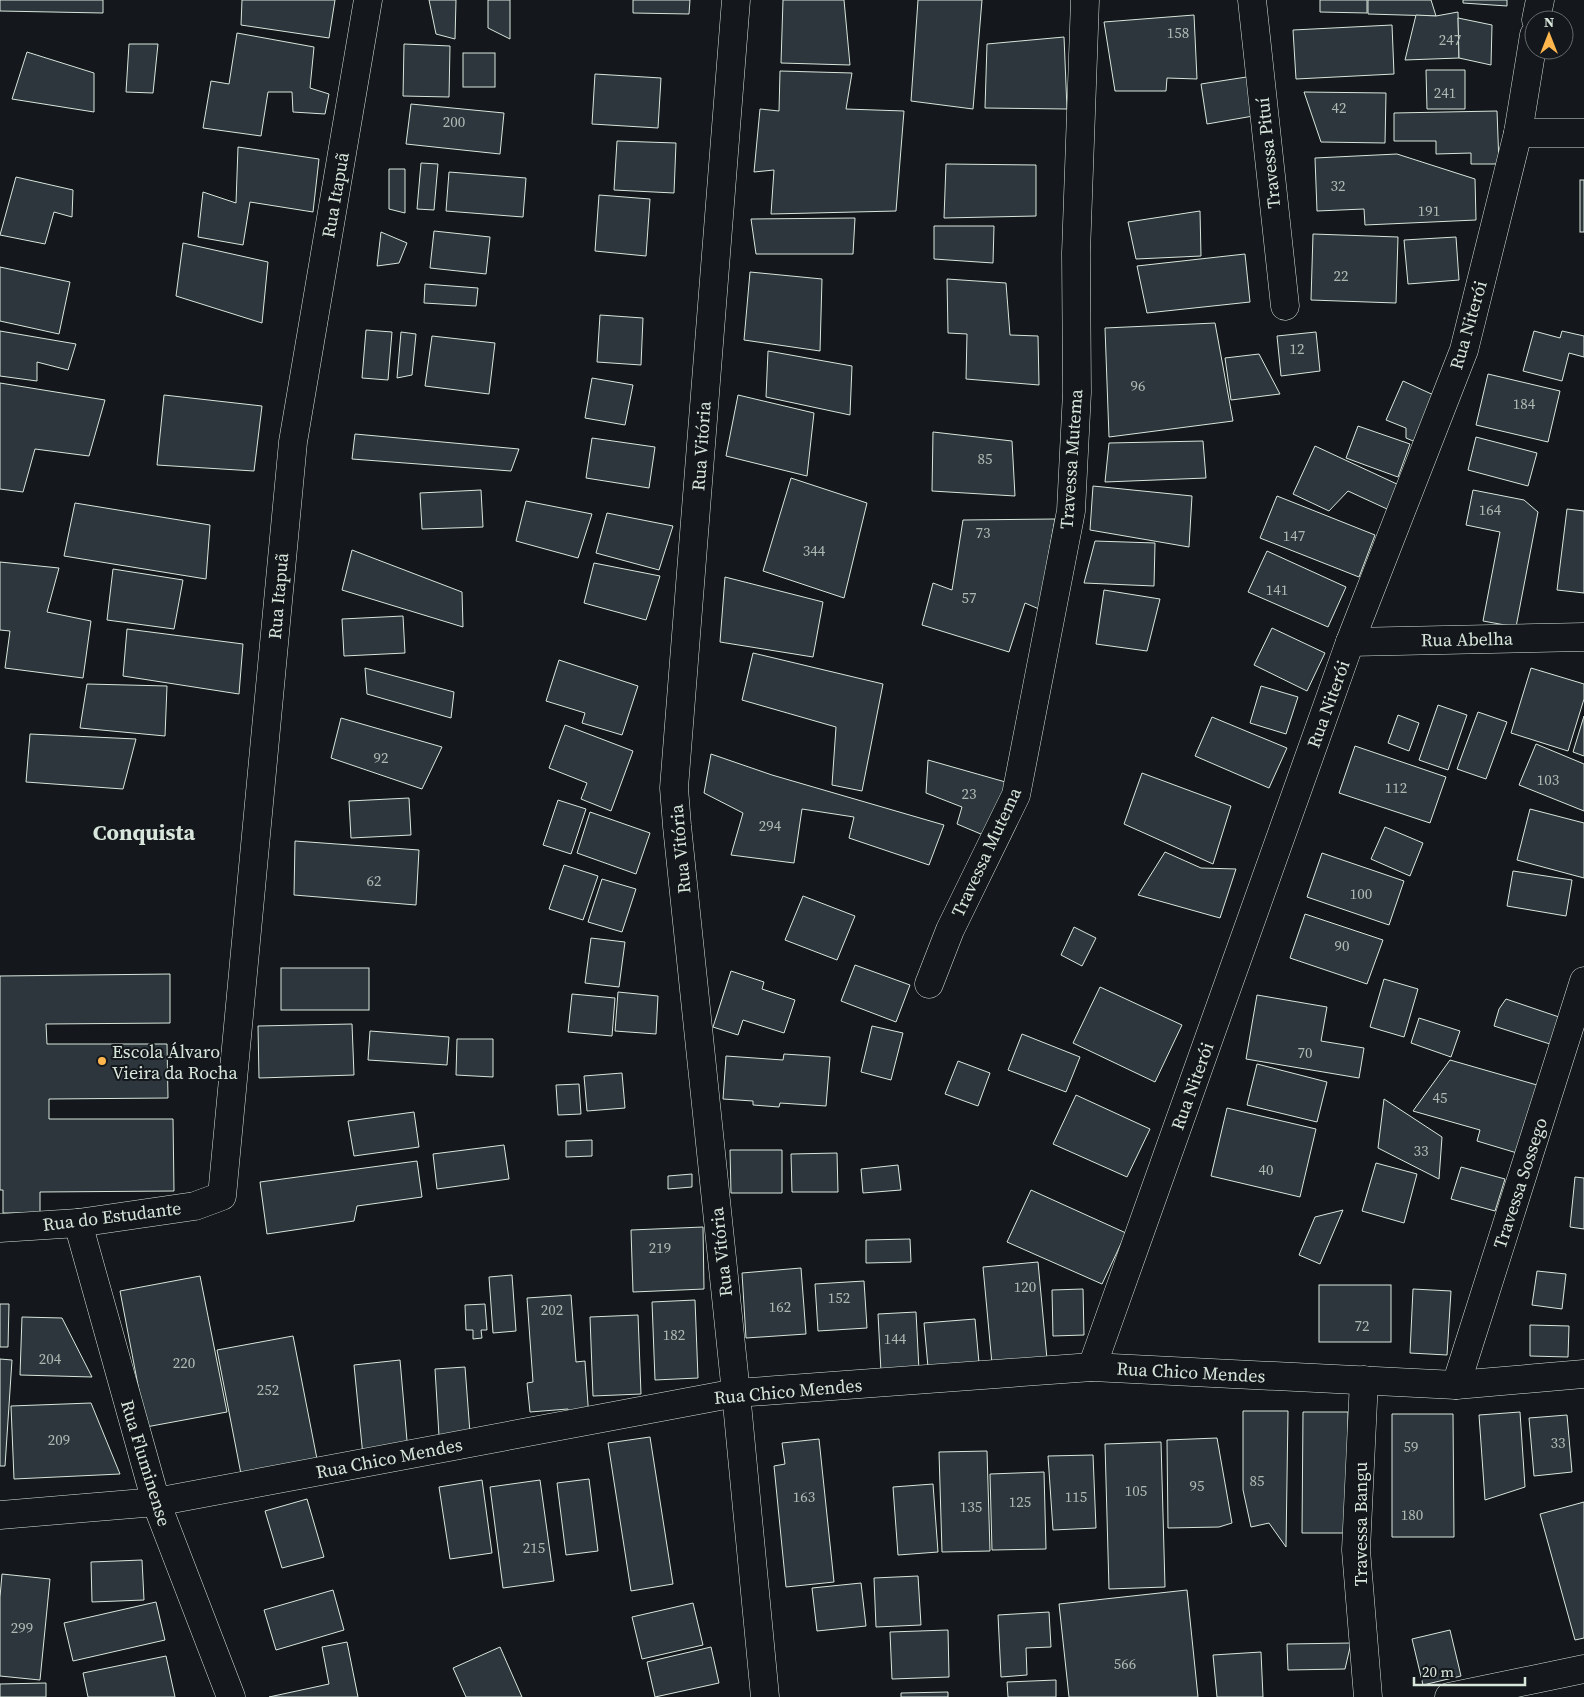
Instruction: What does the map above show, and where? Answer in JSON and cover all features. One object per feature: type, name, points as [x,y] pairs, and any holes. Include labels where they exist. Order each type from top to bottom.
[{"type":"street","name":"Rua Itapuã","points":[[222,1196],[293,442],[368,0]]},
{"type":"street","name":"Rua Vitória","points":[[736,0],[674,788],[765,1697]]},
{"type":"street","name":"Travessa Mutema","points":[[930,984],[950,930],[1016,795],[1070,511],[1077,392],[1076,253],[1085,0]]},
{"type":"street","name":"Travessa Pituí","points":[[1252,0],[1285,306]]},
{"type":"street","name":"Rua Niterói","points":[[1092,1367],[1350,642],[1464,350],[1518,133],[1530,60]]},
{"type":"street","points":[[1518,133],[1584,133]]},
{"type":"street","name":"Rua Abelha","points":[[1350,642],[1584,637]]},
{"type":"street","name":"Travessa Sossego","points":[[1456,1385],[1584,981]]},
{"type":"street","name":"Rua do Estudante","points":[[0,1228],[78,1223],[195,1206],[222,1196]]},
{"type":"street","name":"Rua Fluminense","points":[[78,1223],[156,1502],[231,1697]]},
{"type":"street","name":"Rua Chico Mendes","points":[[0,1515],[156,1502],[736,1393],[1092,1367],[1456,1385],[1584,1374]]},
{"type":"street","name":"Travessa Bangu","points":[[1364,1380],[1356,1550],[1368,1697]]},
{"type":"street","points":[[1449,1697],[1584,1670]]},
{"type":"building","points":[[0,0],[103,0],[103,13],[0,11]]},
{"type":"building","points":[[242,0],[335,0],[329,38],[241,25]]},
{"type":"building","points":[[429,0],[456,0],[455,39],[436,34]]},
{"type":"building","points":[[488,0],[510,0],[510,39],[488,28]]},
{"type":"building","points":[[633,0],[690,0],[689,14],[633,13]]},
{"type":"building","points":[[783,0],[844,0],[850,65],[781,63]]},
{"type":"building","points":[[918,0],[982,0],[973,109],[911,101]]},
{"type":"building","points":[[1320,0],[1367,0],[1367,13],[1320,12]]},
{"type":"building","points":[[1368,0],[1431,0],[1436,16],[1368,14]]},
{"type":"building","points":[[1463,0],[1507,0],[1507,6],[1463,3]]},
{"type":"building","points":[[1458,12],[1459,58],[1405,60],[1416,15],[1436,16]]},
{"type":"building","points":[[1194,15],[1197,79],[1167,78],[1166,91],[1115,91],[1104,22]]},
{"type":"building","points":[[1458,18],[1492,25],[1491,65],[1459,58]]},
{"type":"building","points":[[1392,25],[1394,74],[1296,79],[1293,30]]},
{"type":"building","points":[[237,33],[314,47],[310,88],[329,94],[325,114],[293,112],[292,92],[268,92],[261,136],[203,128],[211,81],[229,84]]},
{"type":"building","points":[[1064,37],[1067,109],[985,108],[987,44]]},
{"type":"building","points":[[129,44],[158,44],[153,93],[126,92]]},
{"type":"building","points":[[404,44],[450,46],[449,97],[403,96]]},
{"type":"building","points":[[27,52],[94,73],[94,112],[12,99]]},
{"type":"building","points":[[463,53],[495,53],[495,87],[463,87]]},
{"type":"building","points":[[1426,70],[1465,70],[1465,109],[1427,109]]},
{"type":"building","points":[[780,71],[852,73],[846,109],[904,111],[896,211],[771,214],[774,170],[754,172],[760,109],[779,111]]},
{"type":"building","points":[[595,74],[661,78],[658,128],[592,124]]},
{"type":"building","points":[[1253,76],[1259,115],[1207,124],[1201,84]]},
{"type":"building","points":[[1304,92],[1386,93],[1385,143],[1321,142]]},
{"type":"building","points":[[411,104],[504,113],[500,154],[406,144]]},
{"type":"building","points":[[1497,111],[1499,164],[1471,164],[1471,153],[1436,154],[1436,141],[1394,141],[1394,113]]},
{"type":"building","points":[[617,141],[676,143],[674,193],[614,190]]},
{"type":"building","points":[[238,147],[319,159],[313,212],[250,202],[243,245],[198,237],[203,192],[236,203]]},
{"type":"building","points":[[1397,154],[1475,179],[1476,220],[1365,225],[1364,209],[1317,211],[1315,158]]},
{"type":"building","points":[[421,163],[438,164],[434,210],[417,209]]},
{"type":"building","points":[[946,164],[1036,165],[1036,216],[944,218]]},
{"type":"building","points":[[389,169],[405,169],[405,213],[389,209]]},
{"type":"building","points":[[449,172],[526,178],[523,217],[446,211]]},
{"type":"building","points":[[16,177],[73,190],[72,217],[54,212],[45,244],[0,235]]},
{"type":"building","points":[[1580,180],[1584,180],[1584,232],[1580,232]]},
{"type":"building","points":[[599,195],[650,199],[646,256],[595,251]]},
{"type":"building","points":[[1200,211],[1201,256],[1136,259],[1128,222]]},
{"type":"building","points":[[855,218],[853,254],[756,254],[751,219]]},
{"type":"building","points":[[934,226],[994,226],[993,263],[934,259]]},
{"type":"building","points":[[434,231],[490,237],[486,274],[430,268]]},
{"type":"building","points":[[381,232],[407,243],[399,263],[377,266]]},
{"type":"building","points":[[1313,234],[1398,237],[1396,303],[1311,300]]},
{"type":"building","points":[[1456,237],[1459,280],[1408,284],[1404,240]]},
{"type":"building","points":[[183,243],[268,262],[262,323],[176,296]]},
{"type":"building","points":[[1245,254],[1250,302],[1147,313],[1137,266]]},
{"type":"building","points":[[0,267],[70,282],[59,334],[0,321]]},
{"type":"building","points":[[750,272],[822,279],[820,351],[744,340]]},
{"type":"building","points":[[947,279],[1006,283],[1010,335],[1038,336],[1039,385],[966,379],[967,334],[948,333]]},
{"type":"building","points":[[425,284],[478,288],[476,306],[424,303]]},
{"type":"building","points":[[600,315],[643,318],[641,365],[597,362]]},
{"type":"building","points":[[1215,323],[1233,421],[1109,437],[1105,328]]},
{"type":"building","points":[[366,330],[392,332],[388,380],[362,378]]},
{"type":"building","points":[[0,331],[76,344],[68,370],[37,362],[37,381],[0,376]]},
{"type":"building","points":[[1534,331],[1560,338],[1562,331],[1584,336],[1584,357],[1569,353],[1562,381],[1523,371]]},
{"type":"building","points":[[401,332],[416,334],[412,375],[397,378]]},
{"type":"building","points":[[1316,332],[1320,371],[1281,376],[1277,336]]},
{"type":"building","points":[[432,336],[495,343],[489,394],[425,386]]},
{"type":"building","points":[[768,351],[852,366],[850,415],[766,397]]},
{"type":"building","points":[[1259,354],[1280,394],[1231,400],[1225,358]]},
{"type":"building","points":[[1488,374],[1560,391],[1548,442],[1476,425]]},
{"type":"building","points":[[592,378],[633,385],[625,425],[585,418]]},
{"type":"building","points":[[1403,381],[1438,397],[1418,443],[1406,438],[1406,428],[1386,420]]},
{"type":"building","points":[[0,383],[105,400],[89,456],[35,449],[23,492],[0,489]]},
{"type":"building","points":[[164,395],[262,406],[254,471],[157,465]]},
{"type":"building","points":[[738,395],[814,413],[807,476],[726,456]]},
{"type":"building","points":[[1358,426],[1410,444],[1398,477],[1346,458]]},
{"type":"building","points":[[933,432],[1012,441],[1015,496],[932,491]]},
{"type":"building","points":[[355,434],[519,449],[511,471],[352,459]]},
{"type":"building","points":[[1476,437],[1537,453],[1528,486],[1468,470]]},
{"type":"building","points":[[592,438],[655,447],[649,488],[586,478]]},
{"type":"building","points":[[1203,441],[1206,478],[1105,482],[1109,443]]},
{"type":"building","points":[[1315,446],[1399,485],[1387,509],[1348,491],[1329,511],[1293,494]]},
{"type":"building","points":[[791,478],[867,503],[844,598],[763,571]]},
{"type":"building","points":[[1093,486],[1192,496],[1189,547],[1090,530]]},
{"type":"building","points":[[481,490],[483,527],[422,529],[420,493]]},
{"type":"building","points":[[1473,490],[1524,500],[1538,512],[1516,627],[1483,621],[1500,532],[1466,525]]},
{"type":"building","points":[[1277,496],[1375,535],[1359,577],[1260,538]]},
{"type":"building","points":[[526,501],[592,514],[578,558],[516,541]]},
{"type":"building","points":[[75,503],[210,525],[206,579],[64,556]]},
{"type":"building","points":[[1567,509],[1584,511],[1584,593],[1557,590]]},
{"type":"building","points":[[607,513],[673,526],[659,570],[596,553]]},
{"type":"building","points":[[1055,519],[1039,609],[1025,603],[1009,652],[922,625],[933,583],[952,590],[963,520]]},
{"type":"building","points":[[1095,541],[1155,543],[1154,586],[1084,583]]},
{"type":"building","points":[[352,550],[462,592],[463,627],[342,590]]},
{"type":"building","points":[[1267,551],[1346,587],[1328,627],[1248,592]]},
{"type":"building","points":[[0,562],[59,568],[47,612],[91,621],[83,678],[5,668],[10,631],[0,630]]},
{"type":"building","points":[[594,563],[660,576],[646,620],[584,603]]},
{"type":"building","points":[[113,569],[183,580],[174,629],[107,620]]},
{"type":"building","points":[[725,577],[823,602],[813,657],[720,642]]},
{"type":"building","points":[[1104,590],[1160,599],[1147,651],[1096,644]]},
{"type":"building","points":[[403,616],[405,653],[344,656],[342,619]]},
{"type":"building","points":[[1272,628],[1325,653],[1307,691],[1254,665]]},
{"type":"building","points":[[127,629],[243,644],[239,694],[123,676]]},
{"type":"building","points":[[753,653],[883,684],[862,791],[832,785],[836,727],[742,700]]},
{"type":"building","points":[[559,660],[638,686],[622,735],[582,723],[585,713],[546,701]]},
{"type":"building","points":[[365,668],[454,692],[451,718],[367,694]]},
{"type":"building","points":[[1531,668],[1584,684],[1584,699],[1568,751],[1511,733]]},
{"type":"building","points":[[87,684],[167,686],[165,736],[80,728]]},
{"type":"building","points":[[1261,686],[1298,697],[1286,734],[1250,723]]},
{"type":"building","points":[[1438,705],[1467,715],[1448,770],[1419,760]]},
{"type":"building","points":[[1478,712],[1507,722],[1486,779],[1457,769]]},
{"type":"building","points":[[1398,715],[1419,723],[1409,751],[1388,743]]},
{"type":"building","points":[[1584,716],[1584,756],[1573,752]]},
{"type":"building","points":[[1212,717],[1287,748],[1269,788],[1195,756]]},
{"type":"building","points":[[341,718],[442,747],[422,789],[331,758]]},
{"type":"building","points":[[565,725],[633,751],[611,811],[581,799],[587,783],[549,768]]},
{"type":"building","points":[[30,734],[136,739],[123,789],[26,782]]},
{"type":"building","points":[[1536,744],[1584,764],[1584,811],[1519,785]]},
{"type":"building","points":[[1355,746],[1446,777],[1430,823],[1339,793]]},
{"type":"building","points":[[711,754],[772,775],[944,825],[929,865],[849,838],[854,817],[802,809],[794,863],[731,855],[743,813],[704,793]]},
{"type":"building","points":[[928,760],[1009,783],[988,837],[957,824],[962,807],[926,793]]},
{"type":"building","points":[[1142,773],[1231,806],[1213,864],[1124,824]]},
{"type":"building","points":[[409,798],[411,835],[351,838],[349,801]]},
{"type":"building","points":[[558,800],[586,809],[571,854],[543,845]]},
{"type":"building","points":[[1530,809],[1584,823],[1584,878],[1517,860]]},
{"type":"building","points":[[590,812],[650,833],[636,874],[577,853]]},
{"type":"building","points":[[1385,827],[1423,843],[1410,876],[1371,859]]},
{"type":"building","points":[[295,841],[419,850],[416,905],[294,895]]},
{"type":"building","points":[[1165,852],[1201,868],[1236,869],[1220,918],[1138,895]]},
{"type":"building","points":[[1322,853],[1404,881],[1389,925],[1307,897]]},
{"type":"building","points":[[564,865],[598,876],[583,920],[549,909]]},
{"type":"building","points":[[1513,871],[1572,880],[1566,916],[1507,906]]},
{"type":"building","points":[[602,879],[636,889],[622,932],[588,922]]},
{"type":"building","points":[[803,896],[855,916],[837,960],[785,940]]},
{"type":"building","points":[[1305,914],[1383,940],[1367,984],[1290,958]]},
{"type":"building","points":[[1074,927],[1096,938],[1082,966],[1061,955]]},
{"type":"building","points":[[591,938],[625,942],[619,987],[585,983]]},
{"type":"building","points":[[855,965],[910,985],[896,1022],[841,1001]]},
{"type":"building","points":[[281,968],[369,968],[369,1010],[281,1010]]},
{"type":"building","points":[[731,971],[764,982],[762,989],[795,1000],[784,1033],[743,1020],[738,1035],[713,1027]]},
{"type":"building","points":[[170,974],[170,1023],[46,1024],[47,1044],[167,1044],[168,1098],[49,1099],[49,1119],[173,1119],[174,1191],[40,1192],[40,1213],[3,1213],[3,1190],[0,1190],[0,976]]},
{"type":"building","points":[[1384,979],[1418,989],[1404,1037],[1370,1027]]},
{"type":"building","points":[[1100,987],[1182,1025],[1155,1082],[1073,1043]]},
{"type":"building","points":[[618,992],[658,996],[656,1034],[615,1031]]},
{"type":"building","points":[[572,994],[615,998],[612,1036],[568,1032]]},
{"type":"building","points":[[1257,995],[1327,1007],[1321,1041],[1364,1048],[1359,1078],[1246,1059]]},
{"type":"building","points":[[1506,999],[1562,1018],[1553,1045],[1494,1026],[1499,1009]]},
{"type":"building","points":[[1419,1018],[1460,1031],[1451,1057],[1411,1043]]},
{"type":"building","points":[[352,1024],[354,1075],[259,1078],[258,1026]]},
{"type":"building","points":[[872,1026],[903,1033],[891,1080],[861,1072]]},
{"type":"building","points":[[370,1031],[449,1037],[447,1065],[368,1060]]},
{"type":"building","points":[[1022,1034],[1080,1057],[1066,1092],[1008,1070]]},
{"type":"building","points":[[457,1039],[493,1039],[493,1077],[456,1075]]},
{"type":"building","points":[[784,1054],[830,1057],[826,1106],[780,1103],[779,1107],[753,1105],[753,1101],[723,1099],[726,1056],[783,1060]]},
{"type":"building","points":[[1450,1060],[1537,1085],[1517,1153],[1477,1141],[1480,1130],[1413,1111]]},
{"type":"building","points":[[958,1061],[990,1073],[978,1106],[945,1094]]},
{"type":"building","points":[[1257,1064],[1327,1082],[1317,1122],[1247,1105]]},
{"type":"building","points":[[622,1073],[625,1108],[587,1111],[584,1076]]},
{"type":"building","points":[[579,1084],[581,1114],[558,1115],[556,1085]]},
{"type":"building","points":[[1076,1095],[1150,1129],[1127,1177],[1053,1144]]},
{"type":"building","points":[[1384,1099],[1442,1137],[1439,1179],[1378,1148]]},
{"type":"building","points":[[1227,1108],[1316,1129],[1300,1197],[1211,1176]]},
{"type":"building","points":[[414,1112],[419,1147],[354,1156],[348,1121]]},
{"type":"building","points":[[592,1140],[592,1156],[566,1157],[566,1141]]},
{"type":"building","points":[[504,1145],[509,1179],[437,1189],[433,1154]]},
{"type":"building","points":[[730,1150],[782,1150],[782,1193],[731,1193]]},
{"type":"building","points":[[837,1153],[838,1192],[792,1192],[791,1154]]},
{"type":"building","points":[[417,1161],[422,1197],[357,1206],[354,1221],[267,1234],[260,1182]]},
{"type":"building","points":[[1376,1163],[1417,1174],[1404,1223],[1362,1211]]},
{"type":"building","points":[[898,1165],[901,1190],[863,1193],[861,1169]]},
{"type":"building","points":[[1461,1167],[1505,1179],[1495,1211],[1451,1199]]},
{"type":"building","points":[[692,1174],[692,1187],[668,1189],[668,1176]]},
{"type":"building","points":[[1575,1177],[1584,1178],[1584,1229],[1570,1227]]},
{"type":"building","points":[[1031,1190],[1126,1233],[1102,1284],[1007,1242]]},
{"type":"building","points":[[1343,1210],[1320,1264],[1299,1255],[1315,1217]]},
{"type":"building","points":[[703,1227],[704,1289],[633,1292],[631,1230]]},
{"type":"building","points":[[910,1239],[911,1262],[866,1263],[866,1240]]},
{"type":"building","points":[[1038,1262],[1047,1359],[992,1364],[983,1267]]},
{"type":"building","points":[[801,1268],[806,1334],[746,1338],[742,1273]]},
{"type":"building","points":[[1537,1271],[1566,1274],[1562,1309],[1532,1305]]},
{"type":"building","points":[[512,1275],[516,1331],[493,1333],[489,1277]]},
{"type":"building","points":[[200,1276],[227,1412],[146,1427],[120,1291]]},
{"type":"building","points":[[864,1281],[867,1328],[818,1331],[815,1284]]},
{"type":"building","points":[[1319,1285],[1391,1285],[1391,1342],[1319,1342]]},
{"type":"building","points":[[1083,1289],[1084,1335],[1053,1336],[1052,1290]]},
{"type":"building","points":[[1413,1289],[1451,1291],[1447,1355],[1410,1353]]},
{"type":"building","points":[[571,1295],[576,1362],[585,1361],[589,1419],[569,1421],[568,1409],[530,1412],[527,1383],[533,1382],[527,1298]]},
{"type":"building","points":[[695,1300],[698,1378],[655,1380],[652,1302]]},
{"type":"building","points":[[0,1304],[9,1304],[8,1347],[0,1347]]},
{"type":"building","points":[[485,1304],[487,1330],[481,1330],[482,1338],[473,1339],[473,1330],[466,1330],[465,1305]]},
{"type":"building","points":[[916,1312],[919,1370],[881,1372],[878,1314]]},
{"type":"building","points":[[638,1315],[641,1394],[593,1396],[590,1317]]},
{"type":"building","points":[[22,1317],[62,1318],[92,1377],[20,1375]]},
{"type":"building","points":[[975,1319],[980,1374],[929,1378],[924,1323]]},
{"type":"building","points":[[1530,1325],[1569,1326],[1568,1357],[1530,1356]]},
{"type":"building","points":[[293,1336],[317,1459],[241,1474],[217,1350]]},
{"type":"building","points":[[0,1359],[12,1360],[5,1466],[0,1466]]},
{"type":"building","points":[[400,1360],[408,1452],[363,1456],[354,1365]]},
{"type":"building","points":[[465,1367],[470,1433],[439,1436],[435,1369]]},
{"type":"building","points":[[91,1403],[120,1474],[14,1479],[11,1406]]},
{"type":"building","points":[[1243,1411],[1288,1411],[1286,1547],[1269,1523],[1251,1527],[1243,1490]]},
{"type":"building","points":[[1303,1412],[1348,1412],[1348,1533],[1302,1533]]},
{"type":"building","points":[[1520,1412],[1525,1487],[1485,1500],[1479,1415]]},
{"type":"building","points":[[1392,1414],[1453,1414],[1454,1537],[1392,1537]]},
{"type":"building","points":[[1567,1415],[1572,1472],[1534,1476],[1529,1418]]},
{"type":"building","points":[[650,1437],[673,1584],[631,1591],[608,1443]]},
{"type":"building","points":[[1217,1438],[1232,1523],[1219,1527],[1168,1528],[1167,1440]]},
{"type":"building","points":[[819,1439],[834,1582],[786,1587],[774,1466],[785,1464],[782,1443]]},
{"type":"building","points":[[1161,1442],[1165,1587],[1109,1589],[1105,1444]]},
{"type":"building","points":[[987,1451],[990,1551],[942,1552],[939,1452]]},
{"type":"building","points":[[1093,1455],[1096,1528],[1053,1530],[1048,1456]]},
{"type":"building","points":[[1044,1472],[1046,1549],[992,1550],[990,1474]]},
{"type":"building","points":[[589,1479],[598,1551],[566,1555],[557,1483]]},
{"type":"building","points":[[482,1480],[492,1553],[450,1559],[439,1487]]},
{"type":"building","points":[[540,1480],[554,1581],[503,1588],[490,1487]]},
{"type":"building","points":[[933,1484],[938,1552],[898,1555],[893,1487]]},
{"type":"building","points":[[307,1499],[324,1557],[282,1568],[265,1511]]},
{"type":"building","points":[[1584,1502],[1584,1638],[1575,1640],[1540,1514]]},
{"type":"building","points":[[142,1560],[144,1600],[92,1602],[91,1562]]},
{"type":"building","points":[[2,1574],[50,1579],[40,1680],[0,1676],[0,1597]]},
{"type":"building","points":[[918,1576],[921,1625],[876,1627],[874,1578]]},
{"type":"building","points":[[861,1583],[866,1626],[817,1631],[812,1588]]},
{"type":"building","points":[[333,1590],[344,1630],[276,1650],[264,1610]]},
{"type":"building","points":[[1187,1590],[1198,1697],[1069,1697],[1059,1604]]},
{"type":"building","points":[[156,1602],[165,1640],[73,1661],[64,1623]]},
{"type":"building","points":[[693,1603],[703,1645],[642,1659],[632,1617]]},
{"type":"building","points":[[1049,1612],[1051,1647],[1026,1648],[1027,1675],[1001,1677],[998,1615]]},
{"type":"building","points":[[948,1630],[949,1677],[892,1679],[890,1632]]},
{"type":"building","points":[[1450,1630],[1461,1676],[1423,1685],[1412,1639]]},
{"type":"building","points":[[347,1642],[358,1697],[269,1697],[329,1684],[322,1647]]},
{"type":"building","points":[[1351,1643],[1345,1669],[1288,1670],[1287,1644]]},
{"type":"building","points":[[500,1647],[522,1697],[466,1697],[453,1668]]},
{"type":"building","points":[[711,1647],[719,1683],[655,1697],[647,1662]]},
{"type":"building","points":[[1261,1652],[1263,1697],[1217,1697],[1213,1655]]},
{"type":"building","points":[[166,1656],[175,1697],[88,1697],[83,1673]]},
{"type":"building","points":[[1056,1680],[1056,1697],[1008,1697],[1007,1682]]},
{"type":"building","points":[[46,1683],[46,1697],[0,1697],[0,1684]]},
{"type":"building","points":[[948,1692],[948,1697],[901,1697],[901,1693]]},
{"type":"place","name":"Escola Álvaro Vieira da Rocha","points":[[102,1061]]},
{"type":"district","name":"Conquista","points":[[144,832]]}]
